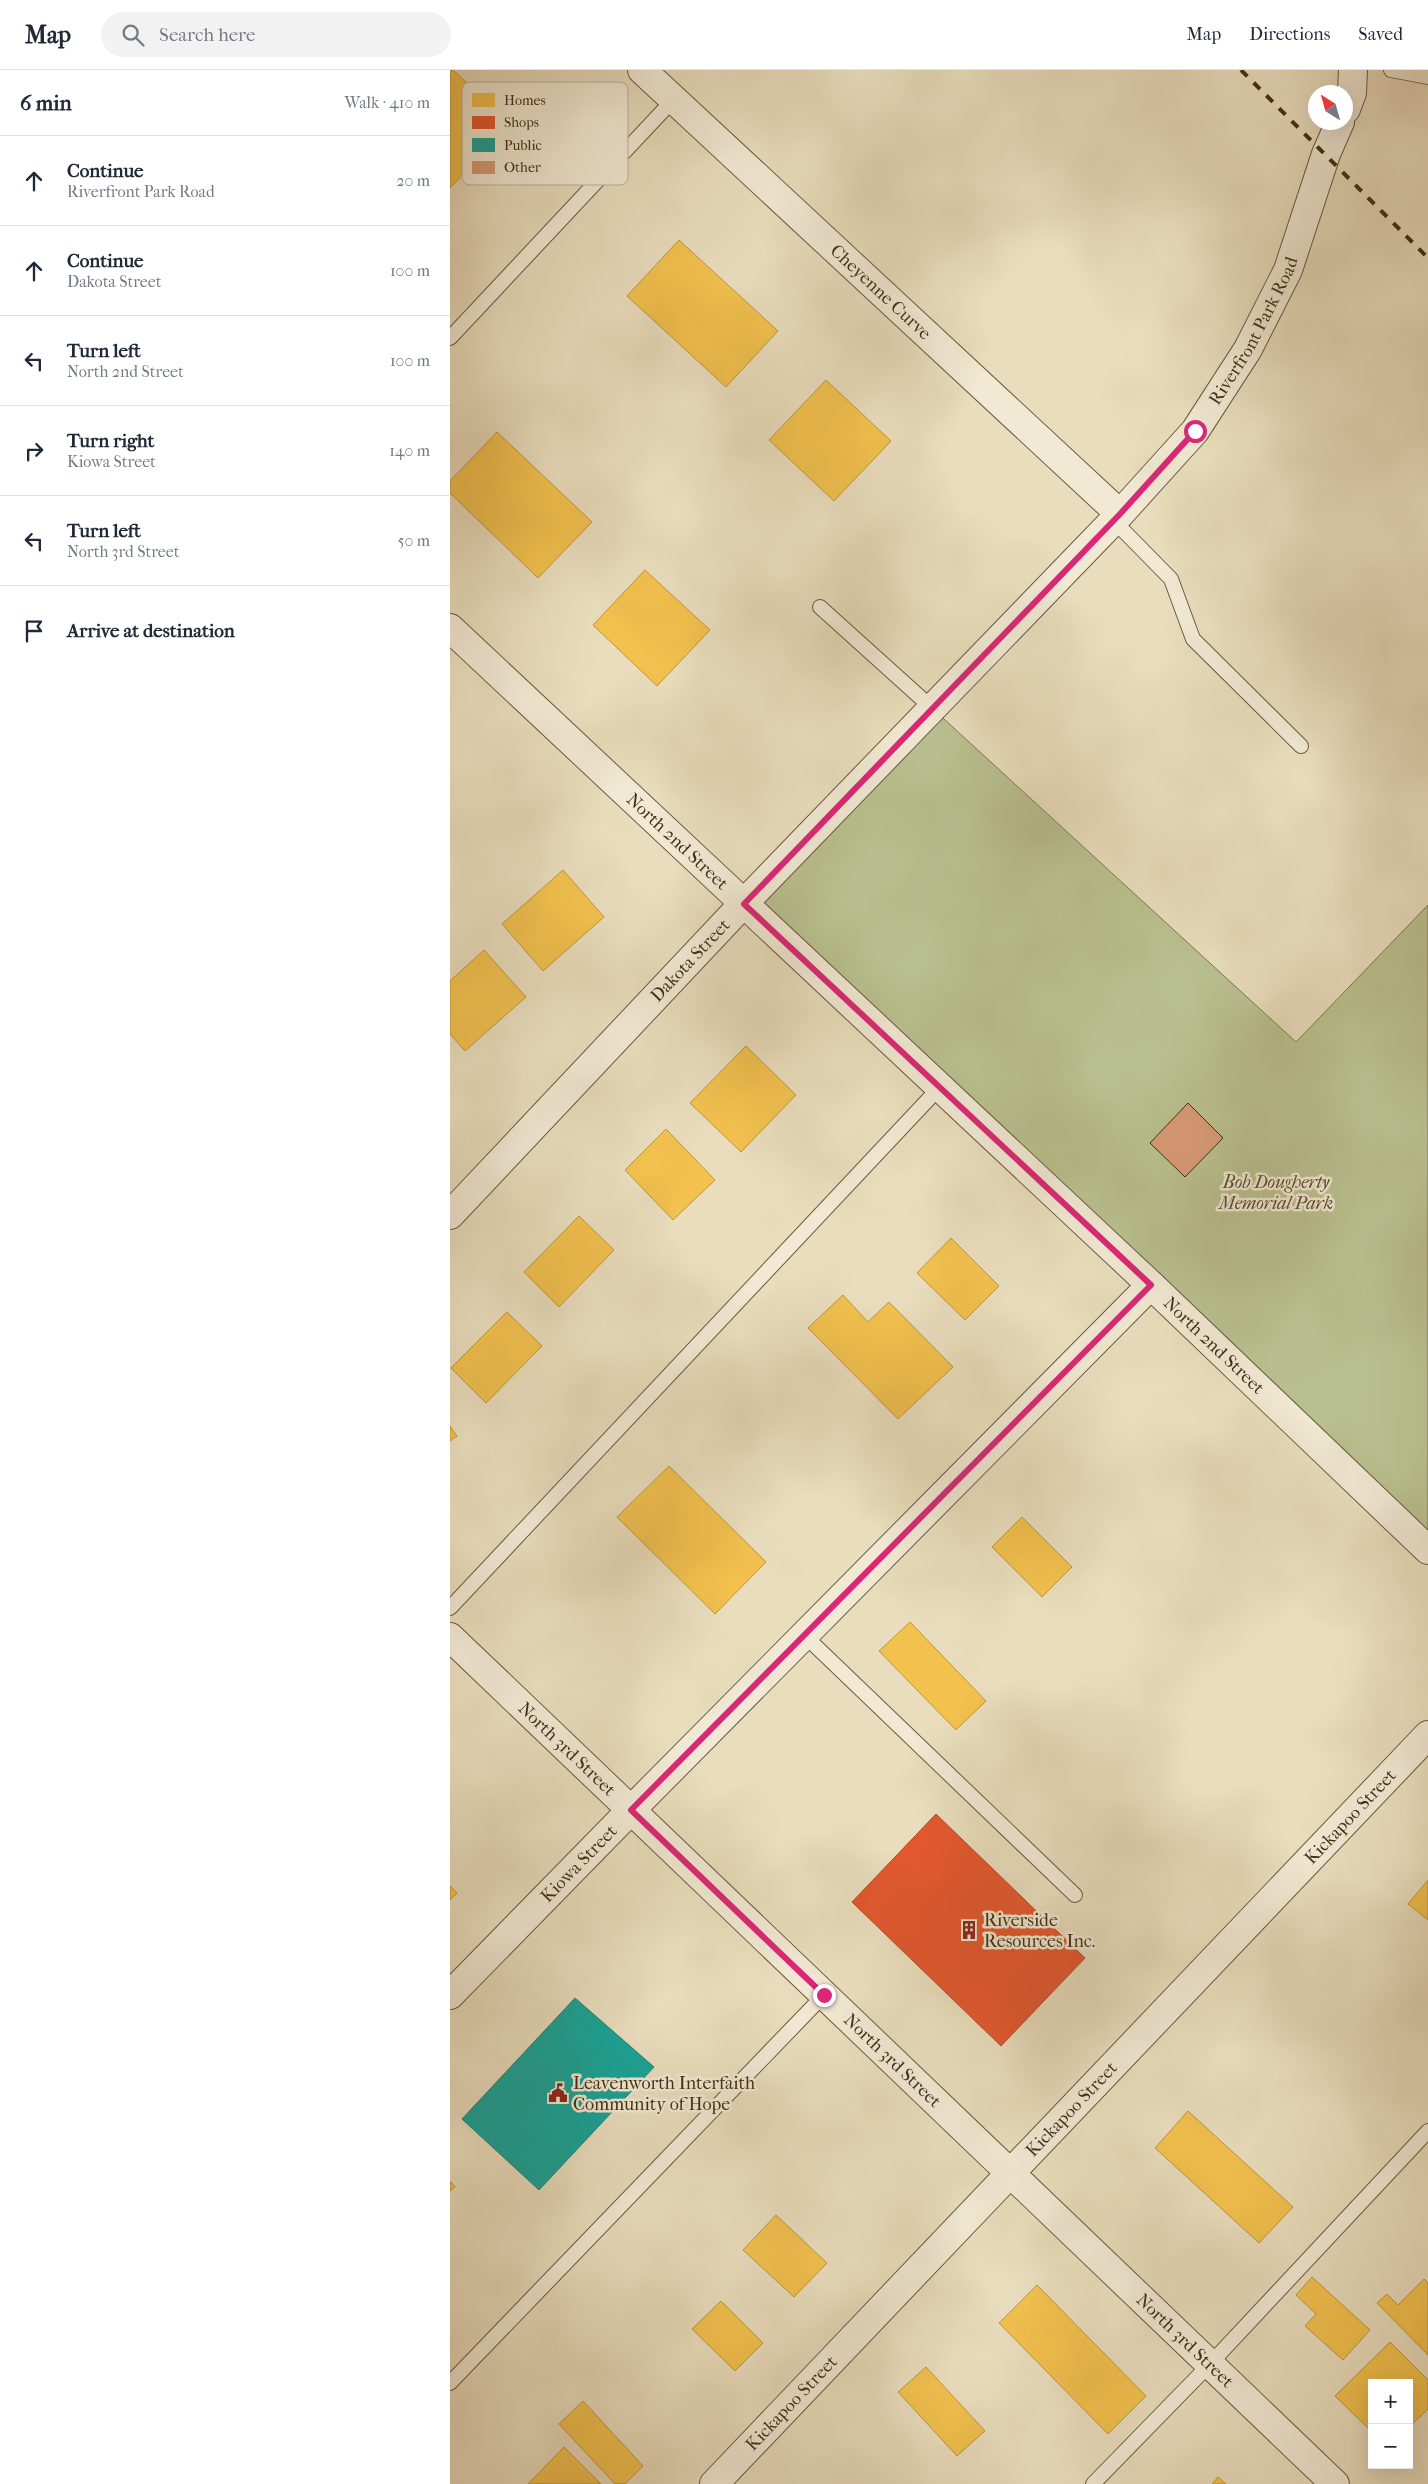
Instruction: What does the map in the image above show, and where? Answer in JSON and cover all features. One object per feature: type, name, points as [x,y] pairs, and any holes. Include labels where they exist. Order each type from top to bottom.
[{"type":"street","name":"Cheyenne Curve","points":[[642,70],[1116,517]]},
{"type":"street","points":[[1352,85],[1353,70]]},
{"type":"street","name":"Riverfront Park Road","points":[[1116,517],[1195,431],[1248,349],[1288,270],[1326,154],[1336,130]]},
{"type":"street","name":"Dakota Street","points":[[450,1215],[744,904],[1116,517]]},
{"type":"street","name":"North 2nd Street","points":[[450,628],[1151,1285],[1428,1550]]},
{"type":"street","name":"Kiowa Street","points":[[450,1995],[1151,1285]]},
{"type":"street","name":"North 3rd Street","points":[[450,1637],[1335,2484]]},
{"type":"street","name":"Kickapoo Street","points":[[714,2484],[1428,1735]]},
{"type":"lane","points":[[1391,70],[1428,77]]},
{"type":"lane","points":[[628,148],[674,99]]},
{"type":"lane","points":[[450,338],[593,185]]},
{"type":"lane","points":[[1116,517],[1170,579],[1192,639],[1301,746]]},
{"type":"lane","points":[[820,607],[932,708]]},
{"type":"lane","points":[[450,1608],[940,1087]]},
{"type":"lane","points":[[804,1635],[1075,1895]]},
{"type":"lane","points":[[450,2383],[824,1995]]},
{"type":"lane","points":[[1093,2484],[1210,2364],[1428,2131]]},
{"type":"green space","name":"Bob Dougherty Memorial Park","points":[[932,708],[1296,1042],[1428,905],[1428,1550],[744,903]]},
{"type":"building: Homes","points":[[450,70],[453,70],[466,82],[462,82],[462,175],[450,188]]},
{"type":"building: Homes","points":[[679,240],[778,331],[726,387],[627,296]]},
{"type":"building: Homes","points":[[826,380],[891,441],[834,501],[769,440]]},
{"type":"building: Homes","points":[[497,432],[592,522],[538,578],[450,493],[450,481]]},
{"type":"building: Homes","points":[[645,570],[710,630],[657,686],[593,625]]},
{"type":"building: Homes","points":[[563,870],[604,917],[543,971],[502,924]]},
{"type":"building: Homes","points":[[484,950],[526,997],[465,1051],[450,1034],[450,981]]},
{"type":"building: Homes","points":[[746,1046],[796,1095],[741,1152],[690,1103]]},
{"type":"building: Homes","points":[[666,1129],[715,1180],[673,1220],[625,1170]]},
{"type":"building: Homes","points":[[579,1216],[614,1250],[559,1307],[524,1272]]},
{"type":"building: Homes","points":[[951,1238],[999,1286],[965,1320],[917,1273]]},
{"type":"building: Homes","points":[[843,1295],[868,1322],[889,1302],[953,1367],[898,1419],[808,1328]]},
{"type":"building: Homes","points":[[507,1312],[542,1346],[486,1403],[451,1368]]},
{"type":"building: Homes","points":[[450,1426],[457,1436],[450,1441]]},
{"type":"building: Homes","points":[[669,1466],[766,1562],[715,1614],[617,1517]]},
{"type":"building: Homes","points":[[1022,1517],[1072,1567],[1042,1597],[992,1547]]},
{"type":"building: Homes","points":[[910,1622],[986,1701],[956,1730],[879,1651]]},
{"type":"building: Homes","points":[[1428,1880],[1428,1920],[1408,1904]]},
{"type":"building: Homes","points":[[450,1886],[457,1893],[450,1900]]},
{"type":"building: Homes","points":[[1188,2111],[1293,2207],[1259,2243],[1155,2148]]},
{"type":"building: Homes","points":[[450,2181],[455,2187],[450,2191]]},
{"type":"building: Homes","points":[[776,2215],[827,2263],[794,2297],[743,2250]]},
{"type":"building: Homes","points":[[1312,2277],[1370,2330],[1343,2360],[1305,2326],[1316,2314],[1296,2295]]},
{"type":"building: Homes","points":[[1424,2279],[1428,2283],[1428,2355],[1377,2303],[1387,2294],[1398,2305]]},
{"type":"building: Homes","points":[[1037,2285],[1146,2396],[1108,2434],[999,2323]]},
{"type":"building: Homes","points":[[721,2301],[763,2343],[735,2371],[692,2329]]},
{"type":"building: Homes","points":[[1390,2342],[1428,2380],[1428,2409],[1413,2423],[1413,2379],[1368,2379],[1368,2428],[1335,2396]]},
{"type":"building: Homes","points":[[926,2367],[985,2431],[957,2456],[898,2392]]},
{"type":"building: Homes","points":[[583,2401],[643,2466],[625,2484],[615,2484],[559,2424]]},
{"type":"building: Homes","points":[[564,2447],[601,2484],[528,2484]]},
{"type":"building: Homes","points":[[1218,2477],[1226,2484],[1212,2484]]},
{"type":"building: Shops","name":"Riverside Resources Inc.","points":[[936,1814],[1085,1958],[1001,2046],[852,1902]]},
{"type":"building: Public","name":"Leavenworth Interfaith Community of Hope","points":[[575,1998],[654,2067],[539,2190],[462,2119]]},
{"type":"building: Other","points":[[1188,1103],[1223,1138],[1185,1177],[1150,1143]]},
{"type":"railway","points":[[1241,70],[1428,258]]},
{"type":"place","name":"Riverside Resources Inc.","points":[[969,1930]]},
{"type":"place","name":"Leavenworth Interfaith Community of Hope","points":[[558,2093]]},
{"type":"route","points":[[824,1995],[631,1810],[1151,1285],[744,904],[1120,514],[1195,431]]}]
